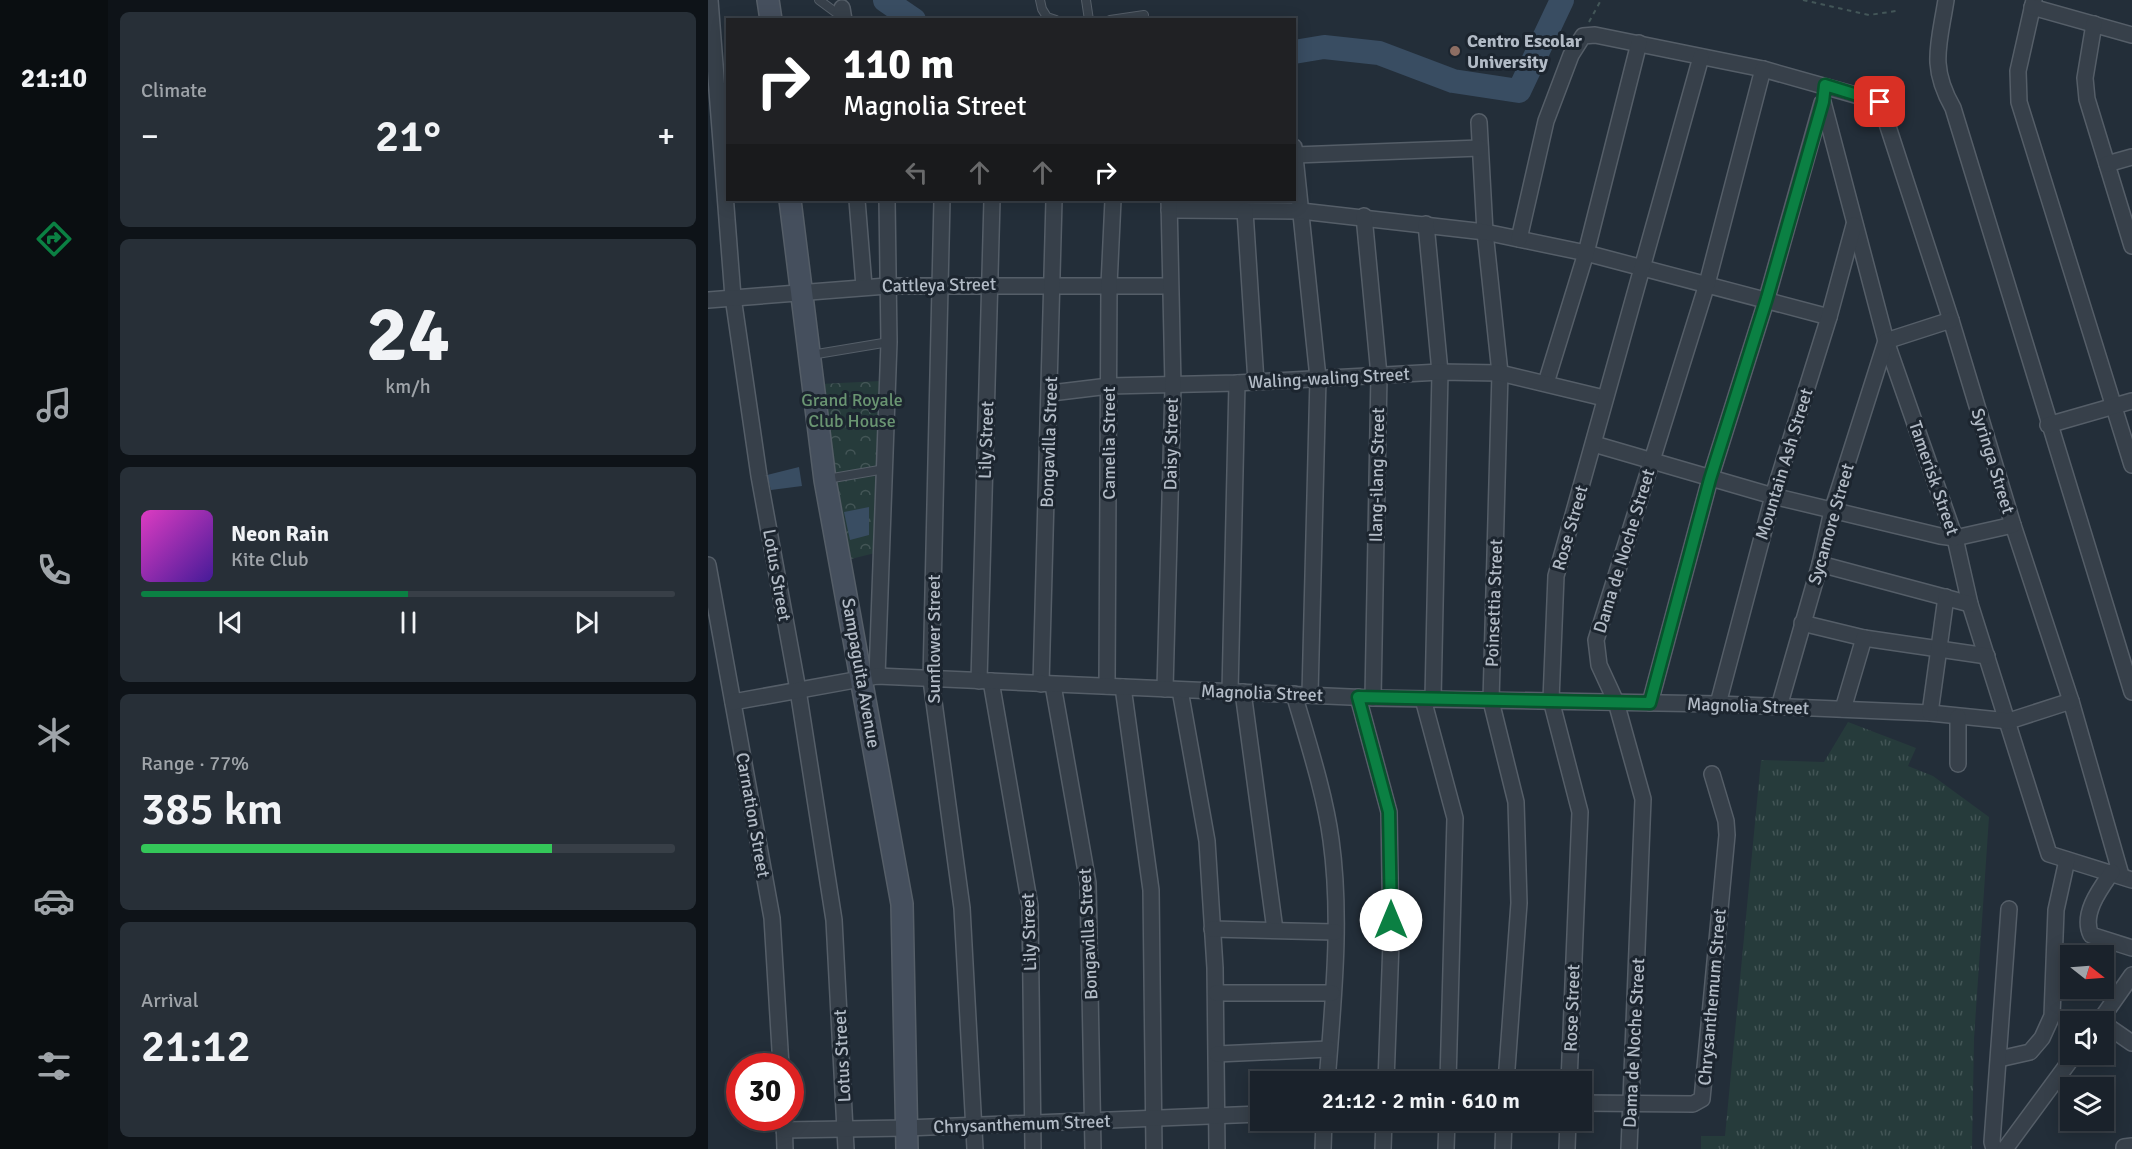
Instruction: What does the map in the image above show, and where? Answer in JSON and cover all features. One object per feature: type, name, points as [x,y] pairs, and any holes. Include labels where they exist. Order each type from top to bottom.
[{"type":"main road","points":[[768,0],[771,18]]},
{"type":"main road","name":"Sampaguita Avenue","points":[[790,201],[825,480],[870,677],[902,904],[907,1139]]},
{"type":"street","name":"Lotus Street","points":[[710,0],[733,297],[759,476],[798,690],[834,920],[846,1149]]},
{"type":"street","points":[[1946,0],[1936,62],[1941,88],[1953,108],[2048,425],[2132,692]]},
{"type":"street","points":[[2132,35],[2033,3],[2018,71],[2019,102],[2132,465]]},
{"type":"street","points":[[2094,24],[2085,78],[2087,99],[2132,246]]},
{"type":"street","points":[[1519,238],[1546,121],[1571,55],[1584,36],[1594,35],[1639,43],[1763,69],[1825,85],[1823,102],[1767,298],[1710,479],[1650,703]]},
{"type":"street","points":[[1546,383],[1586,253],[1639,43]]},
{"type":"street","name":"Rose Street","points":[[1569,1071],[1580,812],[1551,700],[1556,576],[1701,57]]},
{"type":"street","name":"Dama de Noche Street","points":[[1629,1149],[1643,799],[1616,702],[1599,665],[1596,640],[1707,284],[1763,69]]},
{"type":"street","name":"Syringa Street","points":[[1825,85],[1880,102],[2071,701],[2122,876]]},
{"type":"street","name":"Tamerisk Street","points":[[1823,102],[1886,341],[1955,538],[1970,604],[2009,721],[2049,854],[2067,860]]},
{"type":"street","name":"Poinsettia Street","points":[[1479,122],[1485,232],[1500,373],[1491,701],[1516,813],[1519,903],[1507,1071]]},
{"type":"street","points":[[1296,155],[1480,148]]},
{"type":"street","points":[[2107,164],[2132,157]]},
{"type":"street","points":[[1296,164],[1318,378],[1310,694]]},
{"type":"street","points":[[857,201],[864,286]]},
{"type":"street","points":[[870,677],[885,469],[889,342],[887,201]]},
{"type":"street","name":"Sunflower Street","points":[[942,201],[931,680],[962,908],[975,1149]]},
{"type":"street","name":"Lily Street","points":[[992,201],[985,681],[1030,906],[1033,1149]]},
{"type":"street","name":"Bongavilla Street","points":[[1054,201],[1047,684],[1088,883],[1094,1149]]},
{"type":"street","name":"Camelia Street","points":[[1107,686],[1109,285],[1113,201]]},
{"type":"street","points":[[1169,205],[1364,216],[1485,232],[1586,253],[1767,298],[1829,317]]},
{"type":"street","name":"Daisy Street","points":[[1169,205],[1173,386],[1173,690],[1207,841],[1215,993],[1217,1149]]},
{"type":"street","points":[[1245,211],[1257,382]]},
{"type":"street","name":"Ilang-ilang Street","points":[[1364,216],[1378,375],[1373,698]]},
{"type":"street","points":[[1426,224],[1440,372],[1428,699],[1455,818],[1448,1071]]},
{"type":"street","name":"Mountain Ash Street","points":[[1718,704],[1773,496],[1829,317],[1854,225]]},
{"type":"street","name":"Cattleya Street","points":[[708,300],[864,286],[1052,284],[1170,286]]},
{"type":"street","points":[[1886,341],[1951,320]]},
{"type":"street","name":"Sycamore Street","points":[[1779,707],[1820,564],[1832,511],[1886,341]]},
{"type":"street","name":"Waling-waling Street","points":[[1051,393],[1109,386],[1173,386],[1440,372],[1500,373],[1605,398]]},
{"type":"street","points":[[1237,383],[1237,692],[1275,930]]},
{"type":"street","points":[[2048,425],[2132,401]]},
{"type":"street","points":[[1594,444],[1773,496],[1955,538],[2013,525]]},
{"type":"street","points":[[1820,564],[1970,604]]},
{"type":"street","name":"Carnation Street","points":[[708,565],[771,918],[780,1053]]},
{"type":"street","points":[[1930,713],[1946,597]]},
{"type":"street","points":[[1802,623],[1864,638],[1939,651],[1986,656]]},
{"type":"street","points":[[1844,709],[1864,638]]},
{"type":"street","name":"Magnolia Street","points":[[733,702],[870,677],[1373,698],[1718,704],[1930,713],[2009,721]]},
{"type":"street","points":[[1123,687],[1151,890],[1154,1149]]},
{"type":"street","points":[[1294,694],[1331,836],[1335,932],[1328,1071]]},
{"type":"street","points":[[1358,697],[1389,812],[1391,942],[1386,1071]]},
{"type":"street","points":[[2009,721],[2071,701]]},
{"type":"street","points":[[1958,717],[1959,764]]},
{"type":"street","name":"Chrysanthemum Street","points":[[1592,1103],[1693,1104],[1698,1103],[1704,1094],[1727,835],[1726,821],[1712,774]]},
{"type":"street","points":[[1999,1059],[2030,1052],[2042,1038],[2052,1016],[2056,910],[2067,860],[2122,876]]},
{"type":"street","points":[[2122,876],[2094,899],[2087,928],[2091,935],[2132,948]]},
{"type":"street","points":[[1994,1149],[1992,1142],[2009,909]]},
{"type":"street","points":[[1212,929],[1335,932]]},
{"type":"street","points":[[2108,1011],[2132,975]]},
{"type":"street","points":[[1215,993],[1332,993]]},
{"type":"street","points":[[2114,1031],[2132,1043]]},
{"type":"street","points":[[1216,1053],[1329,1049]]},
{"type":"street","points":[[2005,1149],[2067,1065]]},
{"type":"street","name":"Chrysanthemum Street","points":[[804,1125],[846,1128],[907,1139],[975,1124],[1154,1120],[1250,1114]]},
{"type":"street","points":[[784,1131],[785,1149]]},
{"type":"street","points":[[1323,1149],[1324,1131]]},
{"type":"street","points":[[1383,1149],[1384,1131]]},
{"type":"street","points":[[1446,1149],[1447,1131]]},
{"type":"street","points":[[1503,1149],[1504,1131]]},
{"type":"street","points":[[1567,1149],[1568,1131]]},
{"type":"street","points":[[2124,1149],[2124,1147],[2132,1146]]},
{"type":"lane","points":[[819,0],[843,15]]},
{"type":"lane","points":[[1041,0],[1042,9],[1050,18]]},
{"type":"lane","points":[[1086,0],[1089,18]]},
{"type":"lane","points":[[1124,18],[1144,15]]},
{"type":"lane","points":[[808,355],[889,342]]},
{"type":"lane","points":[[825,480],[885,469]]},
{"type":"path","points":[[1584,36],[1592,14],[1601,0]]},
{"type":"path","points":[[1803,0],[1869,15],[1896,11]]},
{"type":"green space","name":"Grand Royale Club House","points":[[880,381],[875,553],[851,559],[820,384]]},
{"type":"green space","points":[[1848,722],[1916,748],[1908,766],[1933,776],[1989,817],[1974,1039],[1972,1149],[1701,1149],[1701,1136],[1725,1136],[1761,760],[1824,762]]},
{"type":"water","points":[[799,467],[802,486],[771,490],[767,475]]},
{"type":"water","points":[[869,507],[869,535],[850,540],[844,512]]},
{"type":"waterway","points":[[885,0],[911,18]]},
{"type":"waterway","points":[[1296,52],[1324,47],[1379,53],[1453,81],[1519,91],[1562,0]]},
{"type":"place","name":"Centro Escolar University","points":[[1455,51]]},
{"type":"route","points":[[1391,920],[1389,812],[1358,697],[1650,703],[1710,479],[1767,298],[1823,102],[1825,85],[1880,102]]}]
